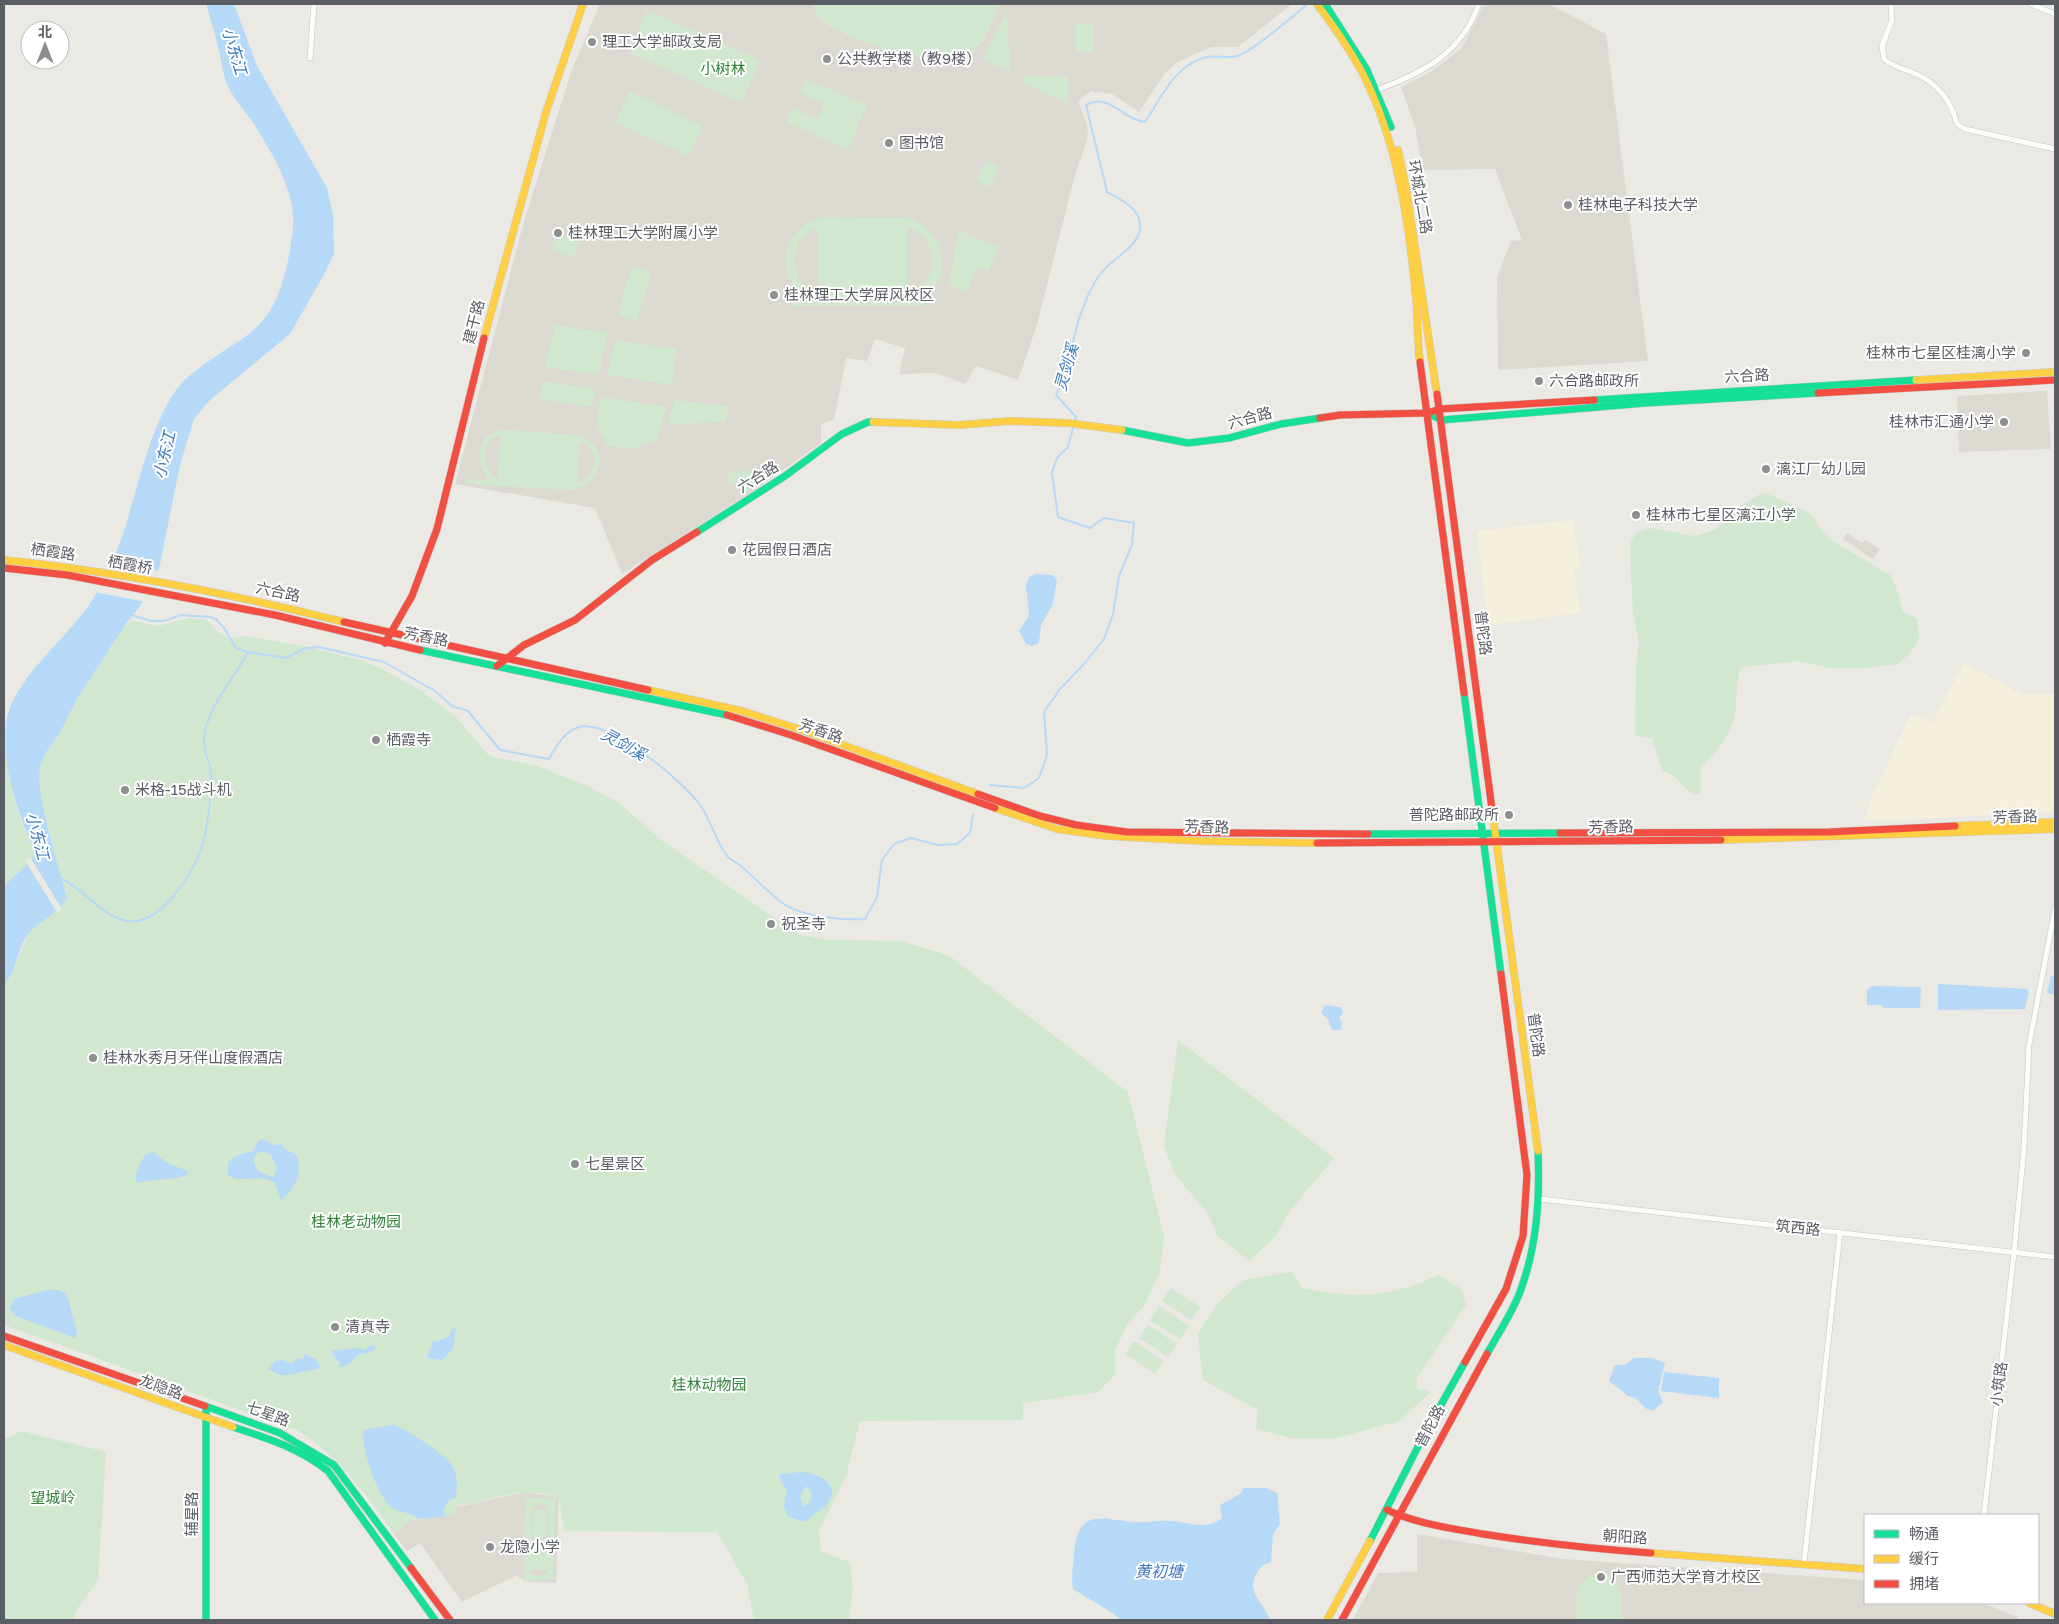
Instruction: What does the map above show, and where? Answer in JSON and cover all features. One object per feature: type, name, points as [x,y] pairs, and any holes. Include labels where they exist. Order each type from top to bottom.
[{"type":"main road","name":"建干路","points":[[385,643],[412,596],[437,529],[498,284],[546,112],[584,4]]},
{"type":"main road","name":"环城北二路","points":[[1323,6],[1355,48],[1377,90],[1391,126],[1406,188],[1440,409]]},
{"type":"main road","name":"环城北二路","points":[[1323,6],[1362,72],[1386,127],[1394,156],[1411,260],[1416,331],[1427,413]]},
{"type":"main road","name":"六合路","points":[[497,666],[504,658],[552,630],[562,628],[575,620],[652,560],[785,476],[854,427],[868,422],[960,425],[1009,421],[1068,423],[1126,430],[1188,443],[1229,438],[1281,424],[1332,416],[1368,413],[1427,413],[1440,409],[2055,372]]},
{"type":"main road","name":"六合路","points":[[1442,420],[1636,403],[2055,380]]},
{"type":"main road","name":"普陀路","points":[[1342,1620],[1519,1294],[1533,1247],[1540,1199],[1538,1144],[1494,833],[1440,409]]},
{"type":"main road","points":[[1427,413],[1442,420]]},
{"type":"main road","name":"普陀路","points":[[1327,1620],[1387,1510],[1424,1436],[1506,1289],[1523,1236],[1527,1205],[1525,1145],[1482,843],[1427,413]]},
{"type":"main road","name":"栖霞路","points":[[4,560],[52,564],[98,573]]},
{"type":"main road","name":"栖霞路","points":[[4,568],[96,581]]},
{"type":"main road","name":"栖霞桥","points":[[98,573],[157,583]]},
{"type":"main road","name":"栖霞桥","points":[[96,581],[153,593]]},
{"type":"main road","name":"六合路","points":[[157,583],[265,602],[391,634]]},
{"type":"main road","name":"六合路","points":[[153,593],[275,615],[385,643]]},
{"type":"main road","name":"芳香路","points":[[391,634],[742,711],[802,730],[1040,816],[1076,825],[1127,832],[1481,834],[1829,832],[2055,822]]},
{"type":"main road","name":"芳香路","points":[[385,643],[620,690],[730,716],[791,735],[1039,824],[1073,834],[1108,838],[1221,842],[1482,843],[1850,838],[2055,829]]},
{"type":"main road","name":"七星路","points":[[4,1336],[289,1436],[334,1465],[450,1620]]},
{"type":"main road","name":"龙隐路","points":[[4,1345],[205,1418],[272,1439],[308,1455],[328,1471],[362,1520],[386,1548],[435,1620]]},
{"type":"main road","name":"辅星路","points":[[206,1407],[206,1620]]},
{"type":"main road","name":"朝阳路","points":[[1387,1510],[1398,1516],[1459,1530],[1561,1546],[1864,1568]]},
{"type":"main road","points":[[2031,1604],[2055,1614]]},
{"type":"street","points":[[310,58],[314,4]]},
{"type":"street","points":[[1377,90],[1432,66],[1446,54],[1467,27],[1479,4]]},
{"type":"street","points":[[1891,4],[1892,20],[1882,46],[1884,59],[1895,66],[1918,75],[1946,97],[1952,104],[1957,124],[1965,129],[2055,149]]},
{"type":"street","points":[[2032,4],[2055,14]]},
{"type":"street","name":"小筑路","points":[[1984,1514],[2014,1253],[2024,1148],[2029,1045],[2055,909]]},
{"type":"street","name":"筑西路","points":[[1540,1199],[2055,1257]]},
{"type":"street","points":[[1804,1563],[1840,1233]]},
{"type":"shaded area","name":"桂林理工大学屏风校区","points":[[600,4],[812,4],[821,21],[850,36],[887,50],[912,54],[939,64],[964,59],[984,40],[999,4],[1292,4],[1238,47],[1211,47],[1178,62],[1166,72],[1139,112],[1112,94],[1091,91],[1078,101],[1088,128],[1087,141],[1076,171],[1036,328],[1018,380],[976,366],[965,384],[936,373],[899,374],[905,348],[875,339],[867,361],[846,358],[834,420],[821,424],[821,443],[759,487],[622,574],[595,508],[455,484],[523,225],[572,69]]},
{"type":"shaded area","name":"桂林电子科技大学","points":[[1485,4],[1549,4],[1606,34],[1648,361],[1498,370],[1497,277],[1511,241],[1522,240],[1495,169],[1423,170],[1415,127],[1401,87],[1429,73],[1461,49]]},
{"type":"shaded area","name":"桂林市汇通小学","points":[[2047,391],[2051,449],[1959,452],[1957,396]]},
{"type":"shaded area","points":[[1573,520],[1580,568],[1574,570],[1580,613],[1488,625],[1477,531]]},
{"type":"shaded area","points":[[1847,533],[1862,543],[1865,540],[1880,549],[1873,559],[1843,539]]},
{"type":"shaded area","points":[[1964,663],[2023,695],[2055,694],[2055,812],[1864,821],[1872,797],[1911,714],[1933,722]]},
{"type":"shaded area","name":"龙隐小学","points":[[526,1492],[559,1497],[556,1583],[524,1581],[517,1575],[462,1602],[420,1543],[407,1551],[394,1534],[412,1520],[445,1517],[457,1507]]},
{"type":"shaded area","name":"广西师范大学育才校区","points":[[1417,1534],[1563,1559],[1864,1580],[1864,1604],[1986,1604],[2018,1617],[2018,1620],[1353,1620],[1378,1573],[1417,1572]]},
{"type":"green space","points":[[812,4],[999,4],[984,39],[964,59],[939,64],[912,54],[887,50],[850,36],[821,21]]},
{"type":"green space","name":"小树林","points":[[647,11],[760,60],[742,103],[629,53]]},
{"type":"green space","points":[[1007,13],[1010,71],[982,60]]},
{"type":"green space","points":[[1076,24],[1094,24],[1093,53],[1076,53]]},
{"type":"green space","points":[[1023,75],[1068,77],[1068,104],[1023,82]]},
{"type":"green space","points":[[806,79],[867,105],[848,150],[786,122],[792,108],[818,119],[824,104],[800,92]]},
{"type":"green space","points":[[629,91],[702,126],[689,156],[615,123]]},
{"type":"green space","points":[[986,160],[999,167],[990,187],[977,180]]},
{"type":"green space","points":[[825,217],[906,218],[918,223],[936,241],[941,252],[942,264],[940,276],[934,287],[924,297],[924,306],[792,306],[792,297],[802,296],[793,285],[787,273],[787,249],[792,238],[800,228],[811,221]],"holes":[[[907,227],[918,232],[926,240],[931,250],[932,261],[931,271],[926,281],[918,289],[907,295]],[[818,228],[818,294],[817,294],[807,288],[800,280],[796,271],[795,261],[800,241]]]},
{"type":"green space","points":[[958,230],[999,248],[988,271],[977,266],[966,293],[949,284]]},
{"type":"green space","points":[[557,234],[579,243],[573,258],[551,249]]},
{"type":"green space","points":[[632,265],[652,272],[637,321],[618,315]]},
{"type":"green space","points":[[555,325],[607,333],[599,375],[545,367]]},
{"type":"green space","points":[[615,340],[677,349],[672,385],[607,375]]},
{"type":"green space","points":[[542,381],[596,390],[592,407],[540,399]]},
{"type":"green space","points":[[601,397],[667,407],[657,440],[632,449],[608,446],[596,426]]},
{"type":"green space","points":[[674,400],[728,406],[726,422],[669,424]]},
{"type":"green space","points":[[509,430],[577,435],[595,446],[599,455],[597,472],[592,480],[584,486],[573,490],[465,484],[465,479],[488,480],[481,462],[481,446],[484,440],[498,431]],"holes":[[[501,436],[498,478],[498,479],[488,469],[484,455],[489,443]],[[580,441],[591,450],[594,456],[594,463],[589,475],[577,484]]]},
{"type":"green space","points":[[728,471],[770,472],[771,477],[741,495],[741,483],[728,483]]},
{"type":"green space","points":[[1762,493],[1774,496],[1811,514],[1822,531],[1831,540],[1890,575],[1895,584],[1903,612],[1917,619],[1919,639],[1910,653],[1898,664],[1864,668],[1830,668],[1798,661],[1741,667],[1737,681],[1735,715],[1732,724],[1729,732],[1714,754],[1701,766],[1701,792],[1695,795],[1672,775],[1662,771],[1652,738],[1635,736],[1636,668],[1639,641],[1633,612],[1630,544],[1636,532],[1652,528],[1694,536],[1715,530],[1725,515]]},
{"type":"green space","name":"七星景区","points":[[189,618],[207,620],[219,633],[230,639],[247,636],[312,648],[360,660],[382,669],[420,690],[455,716],[489,756],[537,766],[585,785],[618,802],[661,840],[798,934],[828,940],[900,941],[948,955],[1128,1092],[1164,1236],[1160,1271],[1144,1306],[1127,1324],[1115,1351],[1115,1375],[1098,1392],[1023,1403],[1023,1420],[860,1421],[846,1476],[819,1531],[821,1552],[850,1562],[853,1586],[849,1620],[754,1620],[747,1584],[717,1532],[564,1531],[559,1497],[546,1494],[534,1492],[521,1493],[457,1506],[457,1513],[445,1517],[412,1520],[394,1534],[363,1491],[340,1465],[299,1431],[4,1325],[4,986],[10,978],[28,934],[51,912],[25,865],[7,883],[4,879],[4,749],[7,750],[10,777],[24,829],[39,860],[67,899],[45,817],[39,783],[40,767],[46,752],[60,733],[78,697],[125,625],[132,621],[158,626]]},
{"type":"green space","points":[[1178,1040],[1334,1158],[1290,1211],[1275,1237],[1249,1261],[1217,1235],[1208,1214],[1174,1173],[1164,1145]]},
{"type":"green space","points":[[1291,1272],[1302,1288],[1339,1294],[1356,1295],[1388,1292],[1421,1283],[1439,1275],[1461,1289],[1466,1305],[1417,1378],[1417,1388],[1431,1392],[1399,1421],[1337,1438],[1290,1438],[1256,1429],[1258,1410],[1203,1380],[1198,1334],[1217,1304],[1243,1280]]},
{"type":"green space","points":[[1171,1288],[1200,1307],[1192,1320],[1162,1301]]},
{"type":"green space","points":[[1159,1306],[1189,1326],[1180,1339],[1150,1320]]},
{"type":"green space","points":[[1148,1325],[1177,1344],[1168,1357],[1139,1338]]},
{"type":"green space","points":[[1134,1341],[1164,1361],[1155,1374],[1126,1354]]},
{"type":"green space","name":"望城岭","points":[[21,1431],[106,1452],[98,1581],[77,1609],[74,1620],[4,1620],[4,1440]]},
{"type":"green space","points":[[525,1498],[555,1499],[554,1580],[524,1580]],"holes":[[[539,1503],[545,1504],[549,1511],[548,1539],[531,1539],[531,1510]],[[530,1570],[548,1570],[548,1571],[540,1577],[532,1575]]]},
{"type":"green space","points":[[533,1510],[547,1511],[546,1537],[532,1537]]},
{"type":"green space","points":[[1599,1573],[1614,1580],[1618,1585],[1622,1597],[1622,1620],[1576,1620],[1576,1597],[1580,1585],[1584,1580]]},
{"type":"water","name":"小东江","points":[[206,4],[234,4],[257,66],[327,188],[333,215],[334,253],[326,271],[290,334],[210,400],[194,419],[180,465],[159,569],[140,606],[125,625],[78,697],[60,733],[46,752],[40,767],[39,783],[45,817],[67,899],[60,908],[29,933],[22,945],[12,973],[4,986],[4,886],[36,855],[17,806],[8,771],[5,735],[7,718],[12,702],[34,670],[76,622],[97,592],[120,542],[147,452],[170,399],[189,376],[255,329],[264,319],[276,299],[288,263],[293,214],[287,187],[268,147],[234,97],[227,83]]},
{"type":"water","points":[[1036,574],[1053,575],[1057,580],[1053,604],[1041,625],[1039,643],[1032,646],[1026,644],[1019,631],[1029,616],[1026,585],[1029,577]]},
{"type":"water","points":[[2051,976],[2055,977],[2055,995],[2047,993]]},
{"type":"water","points":[[1938,984],[2027,989],[2029,991],[2025,1009],[1938,1010]]},
{"type":"water","points":[[1872,986],[1921,987],[1920,1008],[1884,1008],[1881,1005],[1867,1005],[1867,990]]},
{"type":"water","points":[[1325,1005],[1341,1007],[1343,1014],[1339,1017],[1342,1023],[1341,1030],[1332,1030],[1328,1019],[1321,1013]]},
{"type":"water","points":[[263,1139],[273,1145],[282,1144],[284,1149],[296,1154],[299,1167],[297,1179],[291,1190],[282,1199],[280,1199],[275,1183],[269,1180],[257,1178],[239,1179],[228,1175],[228,1163],[230,1160],[236,1156],[253,1151],[259,1140]],"holes":[[[259,1151],[270,1154],[277,1167],[274,1177],[259,1171],[254,1162],[254,1157]]]},
{"type":"water","points":[[154,1152],[167,1163],[188,1171],[188,1174],[136,1183],[137,1172],[142,1160],[146,1154]]},
{"type":"water","points":[[48,1290],[59,1290],[67,1294],[77,1333],[75,1338],[16,1316],[9,1309],[14,1299]]},
{"type":"water","points":[[452,1327],[456,1328],[453,1349],[442,1360],[427,1358],[433,1341],[446,1338],[450,1334]]},
{"type":"water","points":[[373,1345],[376,1348],[374,1350],[365,1354],[358,1354],[348,1365],[339,1368],[340,1362],[334,1357],[332,1351],[354,1348],[365,1350]]},
{"type":"water","points":[[305,1354],[316,1359],[320,1368],[289,1375],[280,1375],[268,1369],[276,1361],[284,1360],[291,1364],[298,1358],[303,1359]]},
{"type":"water","points":[[1634,1358],[1652,1358],[1665,1363],[1658,1391],[1663,1402],[1653,1411],[1645,1408],[1636,1398],[1628,1396],[1609,1381],[1615,1365],[1625,1365]]},
{"type":"water","points":[[1664,1372],[1719,1378],[1719,1398],[1661,1391]]},
{"type":"water","points":[[393,1425],[426,1443],[443,1456],[455,1470],[456,1497],[448,1501],[443,1511],[445,1517],[418,1519],[413,1515],[394,1509],[382,1495],[368,1461],[363,1430]]},
{"type":"water","points":[[802,1472],[821,1477],[830,1485],[832,1490],[831,1497],[825,1506],[806,1522],[788,1517],[784,1506],[787,1490],[781,1482],[779,1474]],"holes":[[[806,1486],[810,1490],[812,1498],[807,1505],[803,1506],[800,1496]]]},
{"type":"water","name":"黄初塘","points":[[1244,1488],[1266,1488],[1277,1493],[1280,1524],[1273,1534],[1271,1562],[1263,1565],[1257,1574],[1253,1587],[1270,1620],[1120,1620],[1114,1614],[1073,1589],[1072,1572],[1076,1539],[1081,1528],[1087,1522],[1094,1519],[1103,1519],[1135,1522],[1166,1521],[1197,1525],[1210,1524],[1222,1518],[1220,1505],[1240,1494]]},
{"type":"pier","points":[[108,563],[160,571],[146,602],[95,592]]},
{"type":"pier","points":[[30,857],[62,909],[57,912],[25,861]]},
{"type":"waterway","name":"灵剑溪","points":[[990,785],[1024,788],[1039,778],[1047,755],[1044,712],[1060,689],[1084,664],[1104,639],[1113,614],[1119,576],[1132,545],[1134,523],[1104,518],[1090,528],[1058,517],[1052,472],[1057,458],[1068,447],[1076,417],[1056,395],[1066,371],[1082,309],[1098,277],[1134,243],[1140,229],[1138,216],[1130,206],[1107,192],[1086,105],[1094,102],[1109,104],[1130,117],[1145,122],[1170,83],[1186,67],[1207,57],[1233,57],[1245,53],[1308,4]]},
{"type":"waterway","name":"灵剑溪","points":[[131,615],[151,621],[164,621],[181,615],[210,617],[216,619],[224,628],[236,648],[248,652],[286,658],[306,648],[319,647],[384,662],[435,691],[452,706],[468,711],[500,750],[549,759],[561,740],[573,729],[592,727],[608,732],[644,754],[691,794],[704,811],[721,847],[729,858],[740,865],[781,902],[789,907],[810,914],[833,918],[865,919],[877,897],[882,860],[894,844],[911,838],[938,845],[957,844],[970,833],[973,814]]},
{"type":"waterway","points":[[61,878],[109,914],[127,921],[139,921],[151,916],[161,909],[180,888],[199,854],[206,829],[211,780],[204,741],[207,725],[216,703],[248,652]]},
{"type":"traffic: fast","points":[[1325,4],[1367,70],[1391,127]]},
{"type":"traffic: fast","points":[[1594,400],[1916,380]]},
{"type":"traffic: fast","points":[[1427,413],[1442,420],[1646,403],[1818,393]]},
{"type":"traffic: fast","points":[[1122,430],[1188,443],[1229,438],[1281,424],[1320,418]]},
{"type":"traffic: fast","points":[[697,532],[785,476],[842,434],[868,422],[873,422]]},
{"type":"traffic: fast","points":[[420,650],[727,715]]},
{"type":"traffic: fast","points":[[1464,693],[1501,974]]},
{"type":"traffic: fast","points":[[1368,834],[1560,833]]},
{"type":"traffic: fast","points":[[1487,1354],[1517,1300],[1526,1275],[1534,1240],[1538,1205],[1538,1151]]},
{"type":"traffic: fast","points":[[1370,1541],[1424,1435],[1465,1362]]},
{"type":"traffic: fast","points":[[205,1406],[280,1433],[334,1465],[411,1568]]},
{"type":"traffic: fast","points":[[206,1407],[206,1620]]},
{"type":"traffic: fast","points":[[233,1427],[294,1450],[328,1471],[435,1620]]},
{"type":"traffic: slow","points":[[484,338],[546,112],[583,4]]},
{"type":"traffic: slow","points":[[1317,4],[1361,70],[1384,124],[1399,181],[1410,240],[1420,362]]},
{"type":"traffic: slow","points":[[1398,150],[1406,187],[1437,394]]},
{"type":"traffic: slow","points":[[1916,380],[2055,372]]},
{"type":"traffic: slow","points":[[873,422],[960,425],[1009,421],[1068,423],[1122,430]]},
{"type":"traffic: slow","points":[[4,560],[176,585],[344,622]]},
{"type":"traffic: slow","points":[[648,690],[742,711],[802,730],[978,794]]},
{"type":"traffic: slow","points":[[995,808],[1057,829],[1107,836],[1199,841],[1317,843]]},
{"type":"traffic: slow","points":[[1492,809],[1538,1151]]},
{"type":"traffic: slow","points":[[1955,826],[2055,822]]},
{"type":"traffic: slow","points":[[1721,840],[2055,829]]},
{"type":"traffic: slow","points":[[4,1345],[233,1427]]},
{"type":"traffic: slow","points":[[1327,1620],[1370,1541]]},
{"type":"traffic: slow","points":[[1651,1553],[1864,1569]]},
{"type":"traffic: slow","points":[[2031,1604],[2055,1614]]},
{"type":"traffic: jam","points":[[385,643],[412,596],[437,529],[484,338]]},
{"type":"traffic: jam","points":[[1420,362],[1464,693]]},
{"type":"traffic: jam","points":[[1818,393],[2055,380]]},
{"type":"traffic: jam","points":[[1437,394],[1492,809]]},
{"type":"traffic: jam","points":[[1320,418],[1340,415],[1427,413],[1440,409],[1594,400]]},
{"type":"traffic: jam","points":[[497,666],[524,645],[575,620],[652,560],[697,532]]},
{"type":"traffic: jam","points":[[4,568],[67,575],[275,615],[420,650]]},
{"type":"traffic: jam","points":[[344,622],[648,690]]},
{"type":"traffic: jam","points":[[727,715],[791,735],[995,808]]},
{"type":"traffic: jam","points":[[978,794],[1040,816],[1076,825],[1127,832],[1368,834]]},
{"type":"traffic: jam","points":[[1560,833],[1829,832],[1955,826]]},
{"type":"traffic: jam","points":[[1317,843],[1721,840]]},
{"type":"traffic: jam","points":[[1465,1362],[1506,1289],[1523,1236],[1527,1175],[1501,974]]},
{"type":"traffic: jam","points":[[4,1336],[205,1406]]},
{"type":"traffic: jam","points":[[1342,1620],[1487,1354]]},
{"type":"traffic: jam","points":[[1387,1510],[1422,1522],[1483,1534],[1609,1550],[1651,1553]]},
{"type":"traffic: jam","points":[[411,1568],[450,1620]]},
{"type":"place","name":"理工大学邮政支局","points":[[592,42]]},
{"type":"place","name":"公共教学楼（教9楼）","points":[[827,59]]},
{"type":"place","name":"图书馆","points":[[889,143]]},
{"type":"place","name":"桂林电子科技大学","points":[[1568,205]]},
{"type":"place","name":"桂林理工大学附属小学","points":[[558,233]]},
{"type":"place","name":"桂林理工大学屏风校区","points":[[774,295]]},
{"type":"place","name":"桂林市七星区桂漓小学","points":[[2026,353]]},
{"type":"place","name":"六合路邮政所","points":[[1539,381]]},
{"type":"place","name":"桂林市汇通小学","points":[[2004,422]]},
{"type":"place","name":"漓江厂幼儿园","points":[[1766,469]]},
{"type":"place","name":"桂林市七星区漓江小学","points":[[1636,515]]},
{"type":"place","name":"花园假日酒店","points":[[732,550]]},
{"type":"place","name":"栖霞寺","points":[[376,740]]},
{"type":"place","name":"米格-15战斗机","points":[[125,790]]},
{"type":"place","name":"普陀路邮政所","points":[[1509,815]]},
{"type":"place","name":"祝圣寺","points":[[771,924]]},
{"type":"place","name":"桂林水秀月牙伴山度假酒店","points":[[93,1058]]},
{"type":"place","name":"七星景区","points":[[575,1164]]},
{"type":"place","name":"清真寺","points":[[335,1327]]},
{"type":"place","name":"龙隐小学","points":[[490,1547]]},
{"type":"place","name":"广西师范大学育才校区","points":[[1601,1577]]},
{"type":"park label","name":"桂林老动物园","points":[[356,1222]]},
{"type":"park label","name":"桂林动物园","points":[[709,1385]]}]
